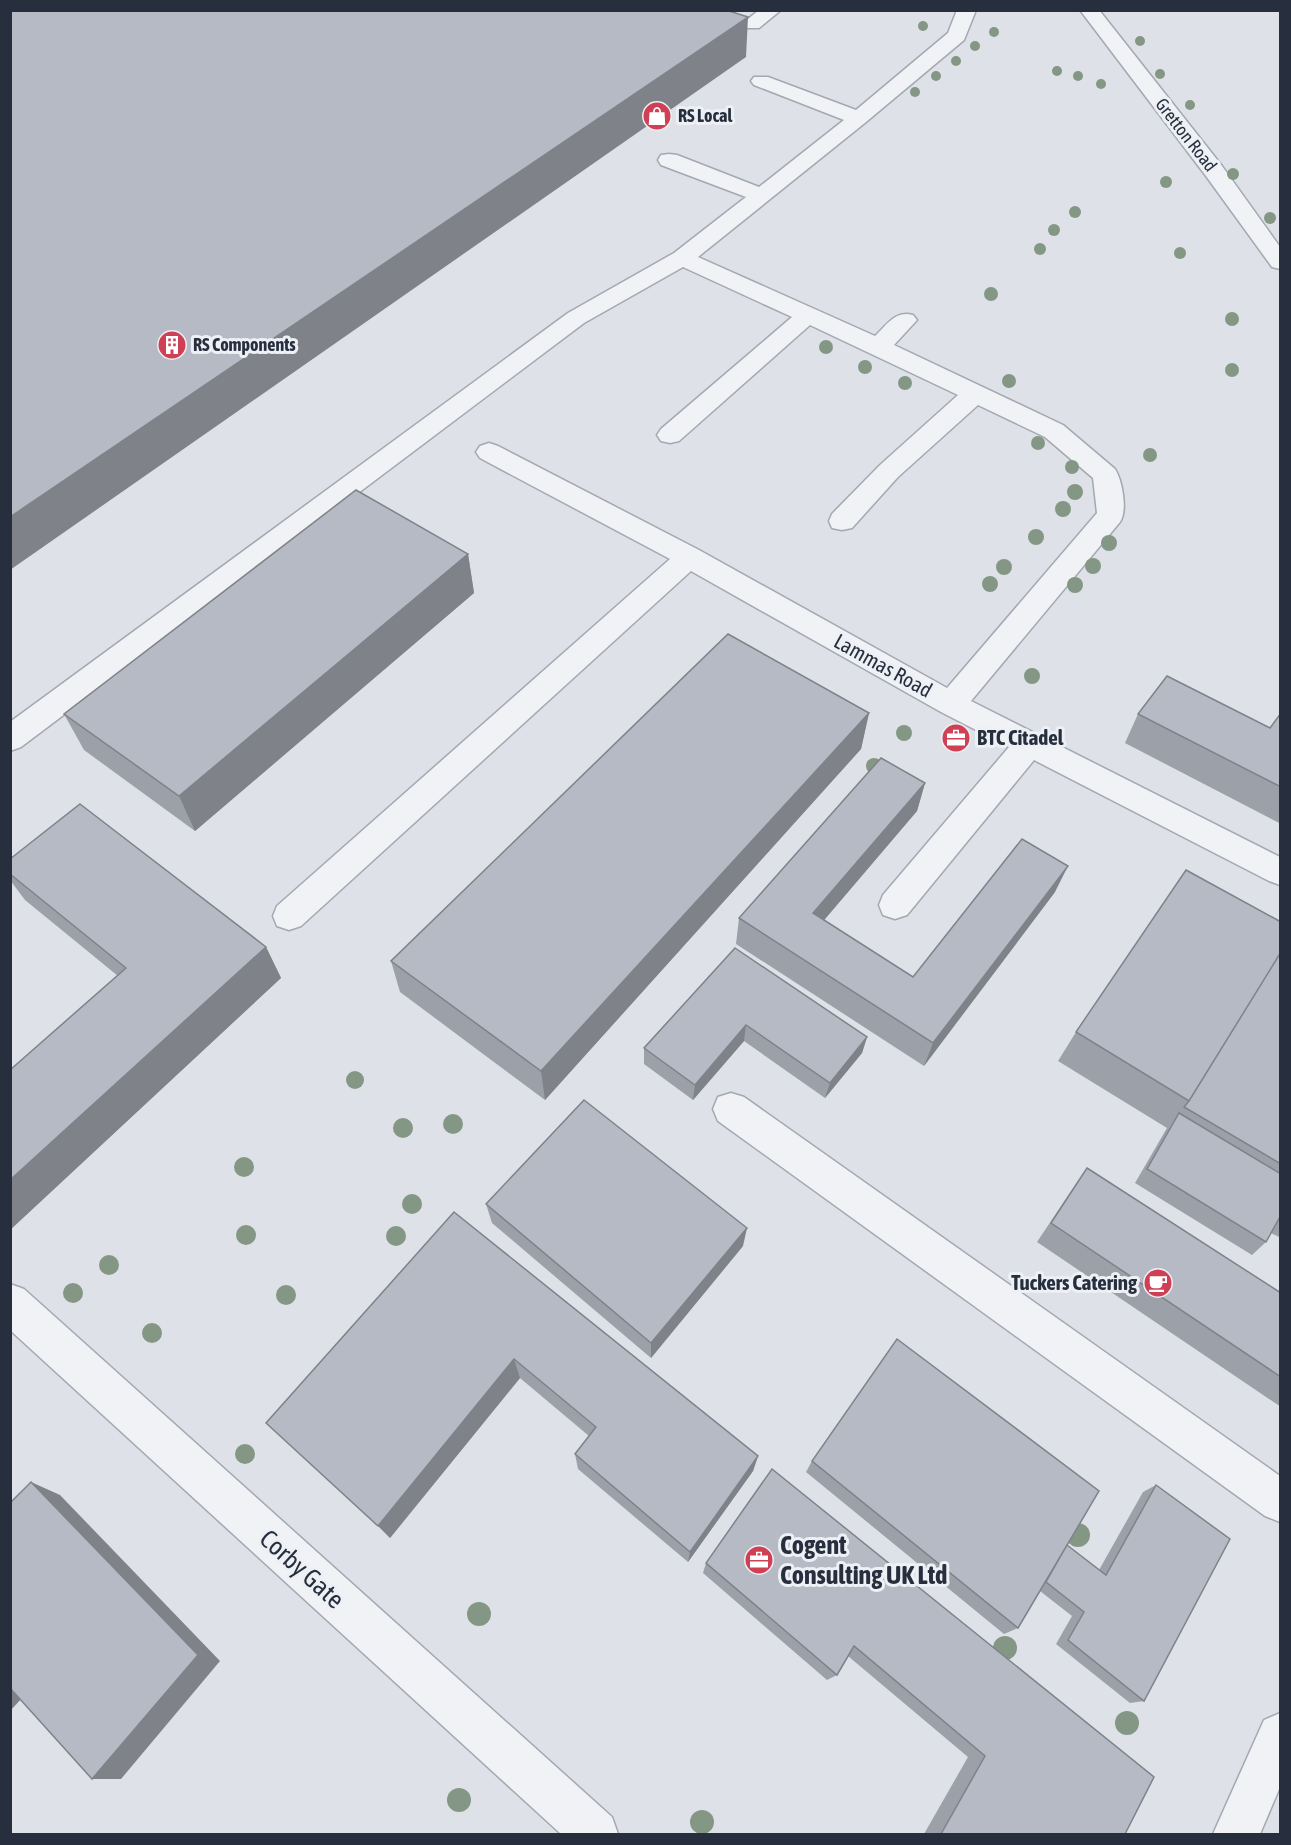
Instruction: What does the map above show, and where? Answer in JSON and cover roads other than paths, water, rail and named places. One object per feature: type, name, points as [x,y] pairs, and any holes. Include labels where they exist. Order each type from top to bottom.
[{"type":"street","points":[[752,24],[772,10]]},
{"type":"street","points":[[10,739],[576,318],[682,258],[859,118],[957,36],[967,10]]},
{"type":"street","name":"Gretton Road","points":[[1089,10],[1215,171],[1281,262]]},
{"type":"street","points":[[761,81],[859,118]]},
{"type":"street","points":[[669,160],[761,195]]},
{"type":"street","points":[[682,258],[878,347],[1054,431],[1106,475],[1111,515],[951,704]]},
{"type":"street","points":[[670,435],[807,315]]},
{"type":"street","points":[[878,347],[905,320]]},
{"type":"street","points":[[842,521],[889,471],[976,393]]},
{"type":"street","name":"Lammas Road","points":[[489,452],[688,557],[951,704],[1281,872]]},
{"type":"street","points":[[290,916],[688,557]]},
{"type":"street","points":[[895,905],[1030,744]]},
{"type":"street","points":[[731,1109],[1281,1502]]},
{"type":"street","name":"Corby Gate","points":[[10,1303],[594,1834]]},
{"type":"street","points":[[1236,1834],[1281,1736]]},
{"type":"place","name":"RS Local","points":[[657,116]]},
{"type":"place","name":"RS Components","points":[[172,345]]},
{"type":"place","name":"BTC Citadel","points":[[956,738]]},
{"type":"place","name":"Tuckers Catering","points":[[1158,1283]]},
{"type":"place","name":"Cogent Consulting UK Ltd","points":[[759,1560]]}]
